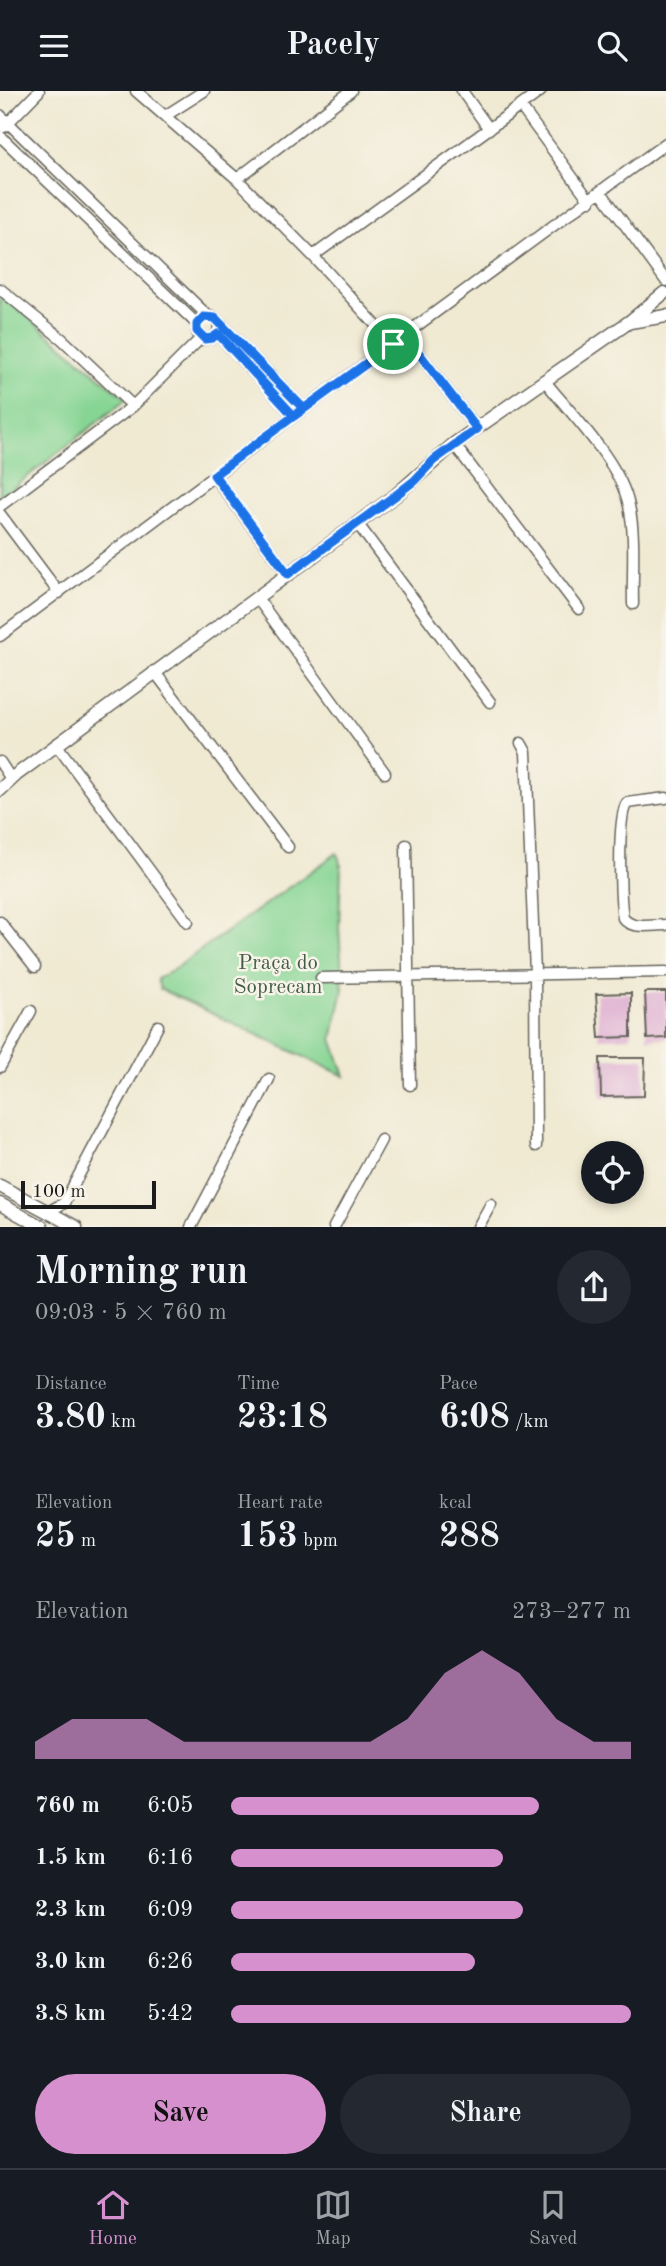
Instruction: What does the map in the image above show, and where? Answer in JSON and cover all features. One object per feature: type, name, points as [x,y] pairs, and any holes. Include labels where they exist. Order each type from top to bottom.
[{"type":"street","points":[[39,91],[4,119],[0,134],[197,324]]},
{"type":"street","points":[[136,91],[237,179],[313,256],[393,344]]},
{"type":"street","points":[[165,116],[204,91]]},
{"type":"street","points":[[237,179],[351,91]]},
{"type":"street","points":[[462,91],[489,129]]},
{"type":"street","points":[[313,256],[541,91]]},
{"type":"street","points":[[521,107],[590,201]]},
{"type":"street","points":[[4,119],[208,316],[215,318],[218,329],[294,416]]},
{"type":"street","points":[[0,636],[303,408],[666,143]]},
{"type":"street","points":[[601,192],[665,288],[663,301],[666,314],[629,322]]},
{"type":"street","points":[[0,790],[154,671],[414,481],[454,444],[629,322],[665,288]]},
{"type":"street","points":[[0,289],[62,339],[133,406]]},
{"type":"street","points":[[208,316],[201,318],[197,331],[208,339],[218,329]]},
{"type":"street","points":[[218,329],[303,408]]},
{"type":"street","points":[[405,335],[477,429]]},
{"type":"street","points":[[0,506],[133,406],[202,337]]},
{"type":"street","points":[[544,380],[608,461],[626,492],[631,520],[633,604]]},
{"type":"street","points":[[454,444],[579,610]]},
{"type":"street","points":[[214,475],[288,574]]},
{"type":"street","points":[[0,514],[59,593]]},
{"type":"street","points":[[357,523],[491,702]]},
{"type":"street","points":[[257,598],[386,772]]},
{"type":"street","points":[[154,671],[288,847]]},
{"type":"street","points":[[521,743],[526,752],[535,973],[536,1146]]},
{"type":"street","points":[[57,744],[188,922]]},
{"type":"street","points":[[0,762],[11,779]]},
{"type":"street","points":[[666,798],[628,803],[624,807],[621,823],[623,918],[627,923],[637,926],[666,925]]},
{"type":"street","points":[[406,845],[410,1085]]},
{"type":"street","points":[[0,922],[34,967]]},
{"type":"street","points":[[321,978],[666,972]]},
{"type":"street","points":[[0,1067],[32,1011]]},
{"type":"street","points":[[48,1212],[64,1203],[158,1025]]},
{"type":"street","points":[[191,1227],[269,1079]]},
{"type":"street","points":[[334,1227],[381,1140]]},
{"type":"street","points":[[0,1186],[73,1225]]},
{"type":"street","points":[[64,1203],[73,1225]]},
{"type":"street","points":[[0,1204],[32,1225]]},
{"type":"street","points":[[478,1227],[491,1204]]},
{"type":"green space","points":[[0,294],[127,399],[0,498]]},
{"type":"green space","name":"Praça do Soprecam","points":[[337,853],[341,866],[339,928],[343,990],[332,1039],[345,1076],[160,989],[157,979]]},
{"type":"building","points":[[645,992],[666,992],[666,1038],[647,1039]]},
{"type":"building","points":[[631,993],[631,1037],[599,1038],[596,994]]},
{"type":"building","points":[[600,1058],[645,1058],[644,1096],[601,1097]]},
{"type":"route","points":[[393,344],[294,416],[218,334],[205,339],[199,335],[197,324],[201,318],[215,318],[303,408],[294,416],[214,475],[288,574],[396,495],[434,460],[477,429],[405,335],[393,344]]}]
